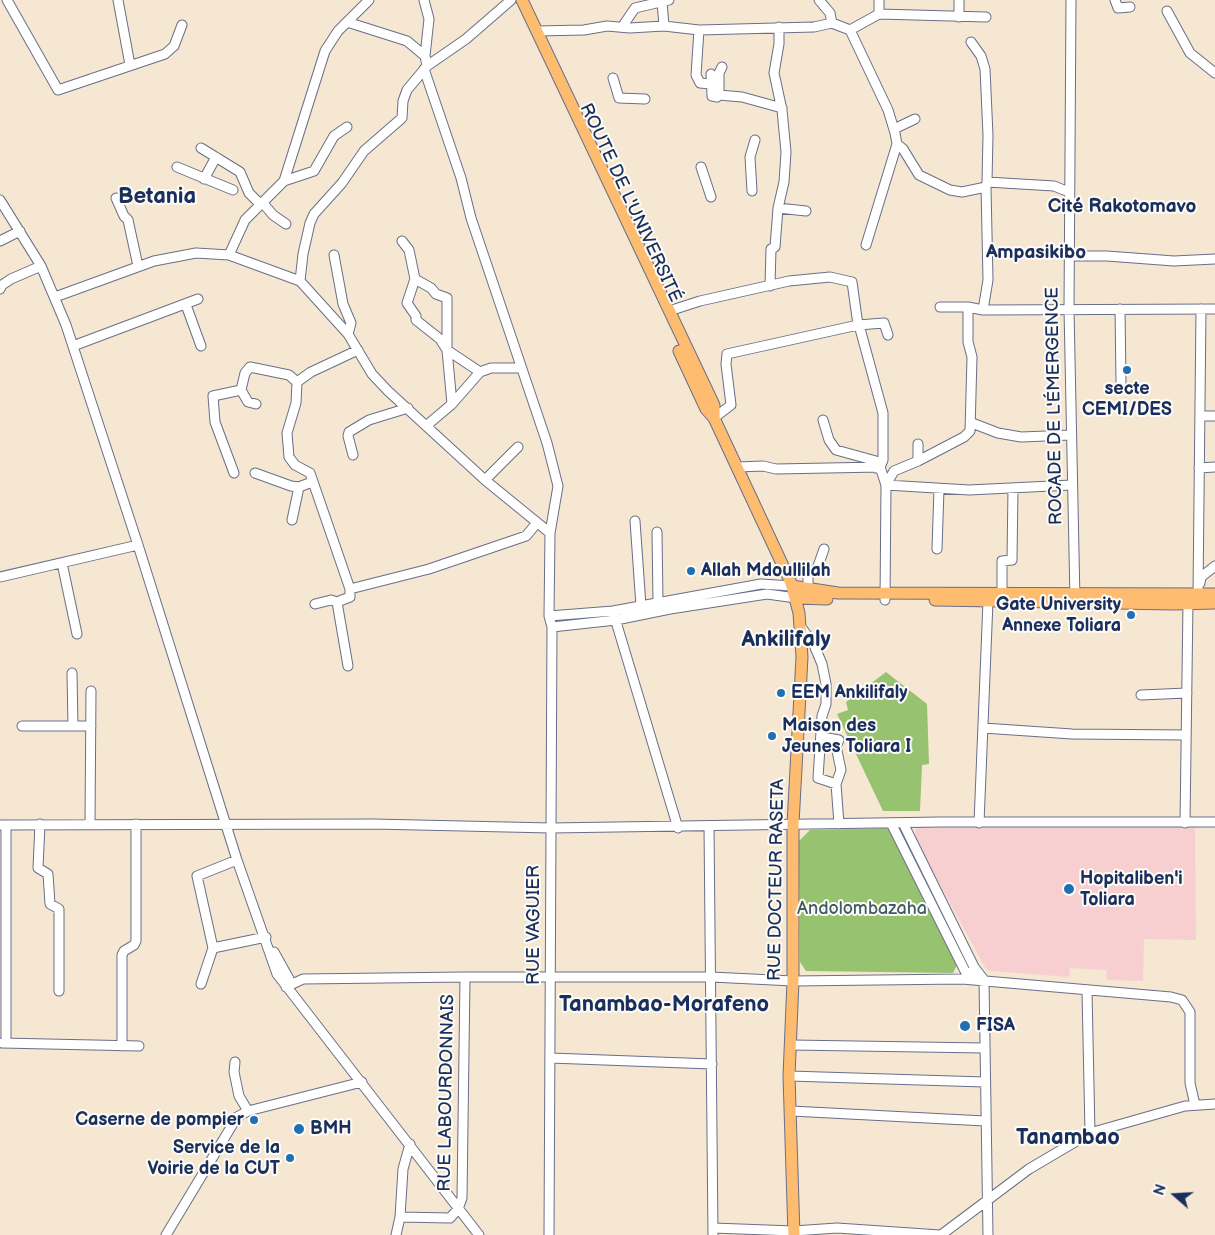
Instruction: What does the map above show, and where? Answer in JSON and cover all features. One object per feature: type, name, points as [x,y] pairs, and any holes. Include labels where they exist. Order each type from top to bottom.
[{"type":"main road","name":"ROUTE DE L'UNIVERSITÉ","points":[[517,0],[704,405],[714,418],[792,586]]},
{"type":"main road","name":"ROUTE DE L'UNIVERSITÉ","points":[[522,0],[714,405],[714,418]]},
{"type":"main road","points":[[792,586],[808,590],[885,597],[988,601],[1215,594]]},
{"type":"main road","name":"RUE DOCTEUR RASETA","points":[[792,586],[801,627],[802,657],[793,824],[793,981],[790,1076],[794,1233]]},
{"type":"main road","points":[[796,598],[885,597],[1002,592],[1175,604],[1215,602]]},
{"type":"street","points":[[7,0],[58,90],[165,54],[174,46],[182,25]]},
{"type":"street","points":[[118,0],[130,65]]},
{"type":"street","points":[[284,181],[302,129],[320,61],[325,51],[347,22],[369,0]]},
{"type":"street","name":"RUE VAGUIER","points":[[424,0],[430,19],[425,56],[426,67],[521,368],[547,442],[558,486],[550,534],[549,616],[552,627],[549,1235]]},
{"type":"street","points":[[300,281],[303,254],[314,214],[342,183],[364,151],[402,118],[403,101],[407,90],[426,67],[466,38],[511,0]]},
{"type":"street","points":[[819,0],[830,14],[832,23]]},
{"type":"street","points":[[879,0],[879,14]]},
{"type":"street","points":[[959,0],[959,17]]},
{"type":"street","name":"ROCADE DE L'ÉMERGENCE","points":[[1071,0],[1069,309],[1075,598]]},
{"type":"street","points":[[1115,0],[1118,8],[1130,7]]},
{"type":"street","points":[[622,26],[635,8],[661,1],[664,26]]},
{"type":"street","points":[[1167,11],[1190,53],[1215,73]]},
{"type":"street","points":[[850,30],[879,14],[986,17]]},
{"type":"street","points":[[347,22],[407,41],[425,56]]},
{"type":"street","points":[[537,31],[622,26],[664,26],[699,30],[814,27],[832,23],[850,30],[888,110],[897,144],[866,245]]},
{"type":"street","points":[[770,286],[771,250],[775,247],[778,208],[784,182],[786,152],[782,108],[774,73],[779,50],[779,27]]},
{"type":"street","points":[[699,30],[696,75],[700,83],[710,84]]},
{"type":"street","points":[[970,42],[981,56],[984,69],[988,135],[986,184],[988,280],[983,310]]},
{"type":"street","points":[[718,95],[719,73],[722,67]]},
{"type":"street","points":[[711,74],[712,96],[742,97],[782,108]]},
{"type":"street","points":[[613,78],[619,98],[645,99]]},
{"type":"street","points":[[894,129],[916,119]]},
{"type":"street","points":[[229,254],[245,220],[284,181],[314,172],[334,136],[347,127]]},
{"type":"street","points":[[752,191],[750,157],[754,140]]},
{"type":"street","points":[[897,144],[904,149],[919,175],[937,185],[962,192],[986,184],[1054,186],[1069,192]]},
{"type":"street","points":[[200,148],[240,172],[249,193],[273,216],[286,224]]},
{"type":"street","points":[[204,179],[216,157]]},
{"type":"street","points":[[177,167],[233,190]]},
{"type":"street","points":[[701,167],[711,197]]},
{"type":"street","points":[[116,198],[124,216],[128,220],[138,266]]},
{"type":"street","points":[[0,200],[41,266],[73,346],[237,860],[277,974],[479,1235]]},
{"type":"street","points":[[778,208],[806,211]]},
{"type":"street","points":[[0,241],[20,232]]},
{"type":"street","points":[[402,241],[409,250],[415,279],[407,303],[416,316],[416,320],[440,339],[447,350],[480,372]]},
{"type":"street","points":[[55,297],[138,266],[196,253],[229,254],[300,281],[348,334],[372,374],[485,480],[550,534]]},
{"type":"street","points":[[334,255],[343,304],[351,323],[348,334]]},
{"type":"street","points":[[1069,256],[1097,255],[1174,262],[1215,260]]},
{"type":"street","points":[[0,289],[2,285],[11,279],[41,266]]},
{"type":"street","points":[[669,311],[700,301],[788,281],[830,277],[847,279],[854,286],[858,325],[883,412],[883,460],[878,468]]},
{"type":"street","points":[[415,279],[431,288],[436,294],[447,298],[447,350],[452,404]]},
{"type":"street","points":[[73,346],[198,299]]},
{"type":"street","points":[[186,305],[201,346]]},
{"type":"street","points":[[940,307],[968,307],[983,310],[1215,309]]},
{"type":"street","points":[[886,485],[894,471],[964,437],[970,431],[972,423],[972,357],[968,342],[968,307]]},
{"type":"street","points":[[1120,309],[1121,382]]},
{"type":"street","points":[[1198,594],[1201,309]]},
{"type":"street","points":[[714,418],[731,406],[726,364],[727,354],[858,325],[884,323],[888,335]]},
{"type":"street","points":[[297,382],[311,372],[358,350]]},
{"type":"street","points":[[256,404],[248,402],[241,390],[245,373],[250,367],[289,375],[297,382]]},
{"type":"street","points":[[426,426],[452,404],[480,372],[491,368],[521,368]]},
{"type":"street","points":[[297,382],[296,403],[288,434],[287,450],[289,457],[295,465],[310,473],[350,589],[350,596],[336,602],[331,600],[315,604]]},
{"type":"street","points":[[234,473],[215,422],[213,396],[241,390]]},
{"type":"street","points":[[353,455],[348,436],[349,432],[369,420],[408,408]]},
{"type":"street","points":[[1200,416],[1215,416]]},
{"type":"street","points":[[823,420],[829,440],[836,450],[876,461],[886,485],[885,597]]},
{"type":"street","points":[[972,423],[998,434],[1021,437],[1071,435]]},
{"type":"street","points":[[918,444],[918,461]]},
{"type":"street","points":[[485,480],[518,447]]},
{"type":"street","points":[[738,468],[878,468]]},
{"type":"street","points":[[1199,468],[1215,468]]},
{"type":"street","points":[[255,473],[281,483],[300,487],[312,482]]},
{"type":"street","points":[[886,485],[939,489],[1072,485]]},
{"type":"street","points":[[292,520],[300,487]]},
{"type":"street","points":[[1002,592],[1002,562],[1012,560],[1013,488]]},
{"type":"street","points":[[937,550],[939,489]]},
{"type":"street","points":[[635,521],[641,606]]},
{"type":"street","points":[[350,589],[429,569],[526,536],[536,524]]},
{"type":"street","points":[[657,532],[658,602]]},
{"type":"street","points":[[0,577],[138,545]]},
{"type":"street","points":[[808,590],[808,576],[811,571],[817,569],[824,549]]},
{"type":"street","points":[[62,563],[76,634]]},
{"type":"street","points":[[1185,823],[1188,602],[1198,594],[1201,577],[1215,566]]},
{"type":"street","points":[[549,616],[614,616],[658,602],[761,584],[792,586]]},
{"type":"street","points":[[552,627],[766,594],[796,598]]},
{"type":"street","points":[[979,823],[988,601]]},
{"type":"street","points":[[336,602],[348,666]]},
{"type":"street","points":[[614,616],[678,828]]},
{"type":"street","points":[[801,627],[814,645],[822,664],[826,684],[818,778],[836,784]]},
{"type":"street","points":[[72,673],[73,726]]},
{"type":"street","points":[[90,823],[91,692]]},
{"type":"street","points":[[1141,695],[1187,693]]},
{"type":"street","points":[[22,726],[91,726]]},
{"type":"street","points":[[983,728],[1072,734],[1186,735]]},
{"type":"street","points":[[822,737],[839,740],[836,746],[841,770],[836,784],[838,824]]},
{"type":"street","points":[[820,756],[838,759]]},
{"type":"street","points":[[139,1046],[3,1043],[3,825],[90,823],[226,826],[373,824],[551,828],[678,828],[793,824],[1215,822]]},
{"type":"street","points":[[891,823],[965,971],[984,980]]},
{"type":"street","points":[[903,823],[974,967],[984,980],[988,1235]]},
{"type":"street","points":[[40,824],[38,868],[48,874],[50,904],[59,909],[59,991]]},
{"type":"street","points":[[122,1046],[122,955],[136,941],[136,824]]},
{"type":"street","points":[[709,826],[713,1232],[794,1233],[837,1228],[940,1235],[1029,1169],[1090,1133],[1195,1105],[1215,1104]]},
{"type":"street","points":[[201,984],[213,948],[197,876],[237,860]]},
{"type":"street","points":[[213,948],[267,942]]},
{"type":"street","points":[[286,987],[303,979],[465,977],[711,977],[793,981],[984,980],[1087,991],[1170,997],[1182,1000],[1190,1012],[1190,1083],[1195,1105]]},
{"type":"street","name":"RUE LABOURDONNAIS","points":[[458,1210],[462,1198],[465,977]]},
{"type":"street","points":[[1087,991],[1090,1133]]},
{"type":"street","points":[[791,1045],[984,1048]]},
{"type":"street","points":[[550,1058],[712,1064]]},
{"type":"street","points":[[235,1062],[234,1072],[239,1096],[248,1111]]},
{"type":"street","points":[[790,1076],[985,1082]]},
{"type":"street","points":[[166,1235],[237,1117],[248,1111],[362,1082]]},
{"type":"street","points":[[791,1111],[985,1121]]},
{"type":"street","points":[[396,1235],[400,1217],[404,1170],[410,1144]]},
{"type":"street","points":[[400,1217],[450,1218],[458,1210]]},
{"type":"shaded area","name":"Hopitaliben'i Toliara","points":[[916,826],[1195,827],[1196,940],[1144,939],[1143,981],[1107,980],[1106,970],[1070,968],[1069,977],[991,971],[986,969],[915,839]]},
{"type":"green space","points":[[886,672],[927,704],[929,764],[922,765],[920,811],[883,811],[837,714],[848,710],[846,702]]},
{"type":"green space","name":"Andolombazaha","points":[[892,828],[958,963],[953,973],[806,971],[800,962],[799,841],[810,830]]},
{"type":"place","name":"secte CEMI/DES","points":[[1127,370]]},
{"type":"place","name":"Allah Mdoullilah","points":[[691,571]]},
{"type":"place","name":"Gate University Annexe Toliara","points":[[1131,615]]},
{"type":"place","name":"EEM Ankilifaly","points":[[781,693]]},
{"type":"place","name":"Maison des Jeunes Toliara I","points":[[772,736]]},
{"type":"place","name":"Hopitaliben'i Toliara","points":[[1069,889]]},
{"type":"place","name":"FISA","points":[[965,1026]]},
{"type":"place","name":"Caserne de pompier","points":[[254,1120]]},
{"type":"place","name":"BMH","points":[[299,1129]]},
{"type":"place","name":"Service de la Voirie de la CUT","points":[[290,1158]]},
{"type":"district","name":"Betania","points":[[157,197]]},
{"type":"district","name":"Cité Rakotomavo","points":[[1122,207]]},
{"type":"district","name":"Ampasikibo","points":[[1036,253]]},
{"type":"district","name":"Ankilifaly","points":[[786,640]]},
{"type":"district","name":"Tanambao-Morafeno","points":[[664,1005]]},
{"type":"district","name":"Tanambao","points":[[1068,1138]]}]
